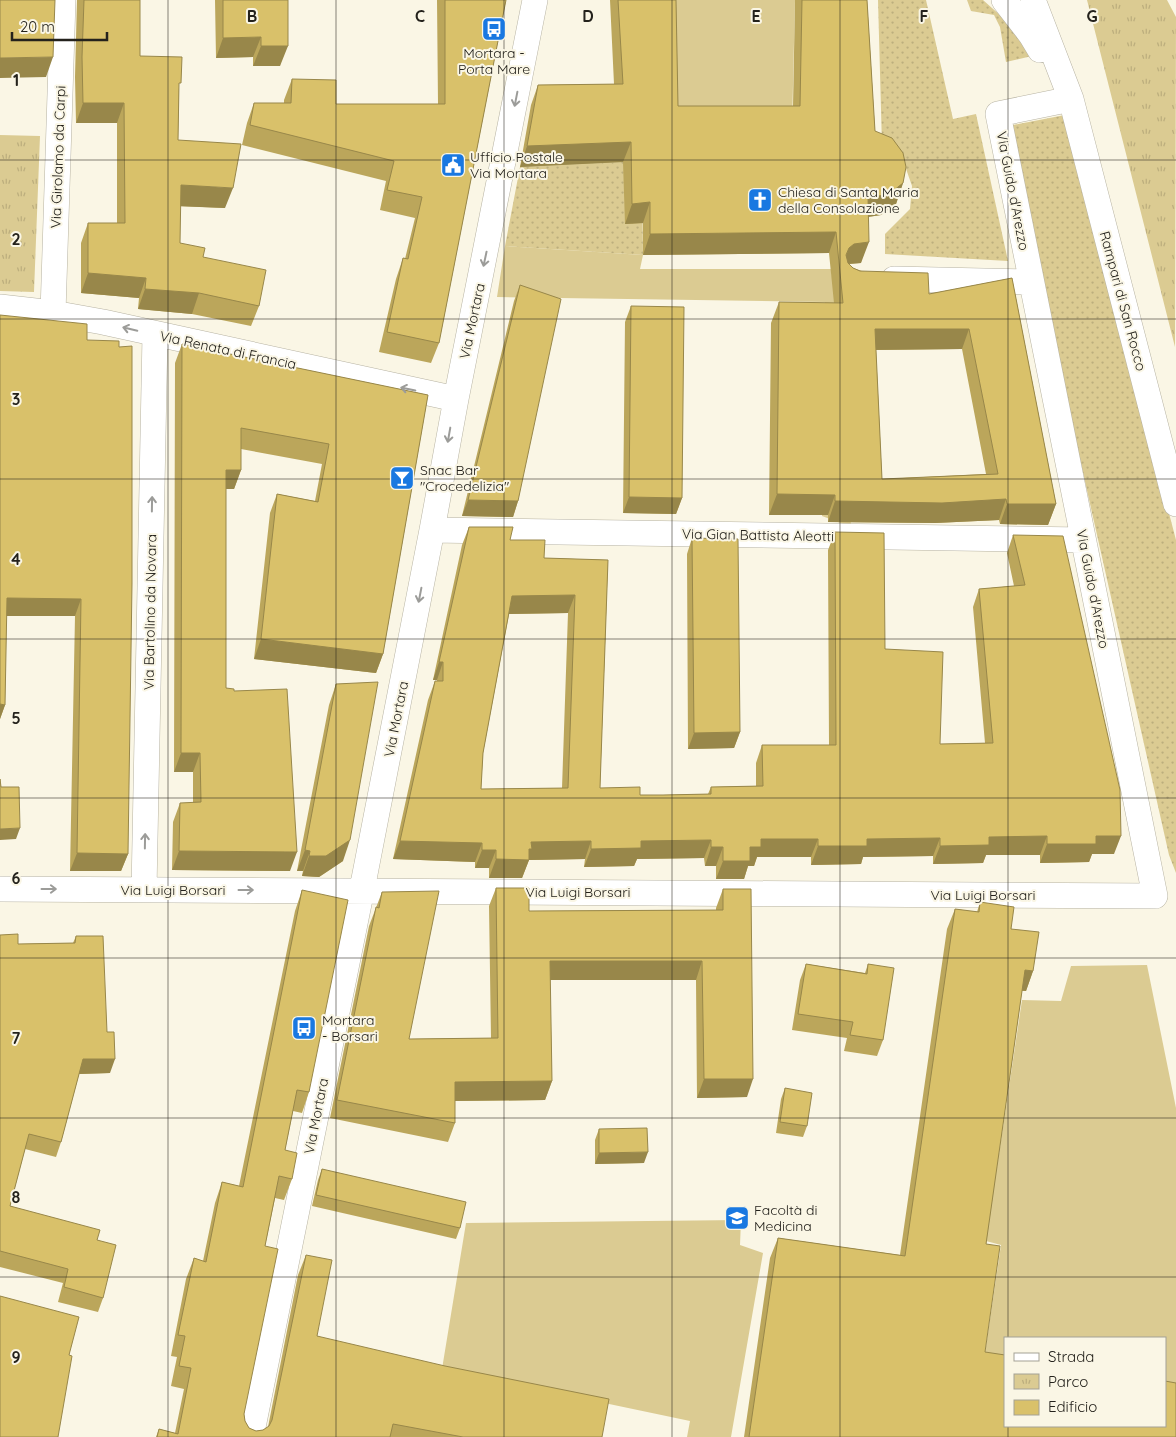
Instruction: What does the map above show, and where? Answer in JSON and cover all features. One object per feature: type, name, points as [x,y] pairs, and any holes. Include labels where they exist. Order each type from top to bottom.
[{"type":"street","name":"Via Girolamo da Carpi","points":[[53,313],[63,0]]},
{"type":"street","name":"Via Mortara","points":[[251,1437],[362,891],[456,399],[536,0]]},
{"type":"street","name":"Rampari di San Rocco","points":[[1004,0],[1031,35],[1071,99]]},
{"type":"street","name":"Rampari di San Rocco","points":[[1033,0],[1071,99],[1176,504]]},
{"type":"street","name":"Via Guido d'Arezzo","points":[[1071,99],[998,114],[1155,896]]},
{"type":"street","points":[[872,278],[1031,282]]},
{"type":"street","name":"Via Renata di Francia","points":[[0,307],[53,313],[102,322],[456,399]]},
{"type":"street","name":"Via Bartolino da Novara","points":[[144,890],[155,335]]},
{"type":"street","name":"Via Gian Battista Aleotti","points":[[432,530],[1083,540]]},
{"type":"street","name":"Via Luigi Borsari","points":[[0,889],[1155,896]]},
{"type":"green space","points":[[668,0],[795,0],[792,127],[670,127]]},
{"type":"green space","points":[[878,0],[926,0],[953,119],[976,114],[1008,261],[885,254],[885,234],[910,209],[912,186],[904,163],[882,146]]},
{"type":"green space","points":[[967,0],[983,0],[1011,25],[1032,56],[1006,62],[1000,27],[994,15],[971,11]]},
{"type":"green space","points":[[1087,0],[1167,0],[1176,17],[1175,347]]},
{"type":"green space","points":[[1065,115],[1176,540],[1176,873],[1169,855],[1048,317],[1008,126]]},
{"type":"green space","points":[[0,135],[40,136],[34,292],[0,291]]},
{"type":"green space","points":[[642,161],[643,255],[505,246],[520,167]]},
{"type":"green space","points":[[505,246],[643,255],[640,269],[831,269],[844,371],[851,527],[822,516],[825,302],[497,297]]},
{"type":"green space","points":[[1147,965],[1176,1108],[1176,1392],[1166,1390],[1166,1337],[1004,1337],[1004,1364],[984,1360],[1001,1245],[986,1241],[1022,1000],[1061,1001],[1071,966]]},
{"type":"green space","points":[[741,1220],[740,1245],[763,1253],[731,1437],[687,1437],[690,1421],[442,1369],[466,1223]]},
{"type":"building","points":[[0,0],[55,0],[53,57],[0,58]]},
{"type":"building","points":[[84,0],[140,0],[140,56],[182,57],[181,83],[179,83],[178,140],[241,144],[233,188],[181,185],[180,243],[205,248],[203,257],[266,270],[259,306],[199,293],[145,289],[146,278],[88,273],[88,223],[125,223],[124,103],[83,103]]},
{"type":"building","points":[[223,0],[288,0],[288,46],[261,46],[261,37],[223,38]]},
{"type":"building","points":[[445,0],[506,0],[439,343],[387,332],[403,258],[408,259],[422,197],[387,190],[394,161],[250,125],[254,103],[291,103],[292,79],[336,80],[336,104],[445,104]]},
{"type":"building","points":[[618,0],[676,0],[678,106],[800,106],[802,0],[867,0],[875,131],[892,138],[903,153],[906,167],[903,183],[888,195],[868,197],[869,242],[854,244],[849,248],[846,255],[848,263],[860,271],[928,273],[929,294],[1012,278],[1056,504],[1007,504],[1006,499],[942,503],[835,501],[835,495],[777,494],[779,302],[843,303],[836,232],[650,234],[650,202],[632,204],[631,142],[527,146],[538,85],[623,84]],"holes":[[[875,329],[969,329],[998,474],[882,479]]]},
{"type":"building","points":[[520,285],[561,299],[518,501],[468,500]]},
{"type":"building","points":[[631,306],[684,307],[682,498],[629,497]]},
{"type":"building","points":[[0,315],[87,324],[87,340],[119,341],[119,347],[132,346],[132,583],[128,854],[77,853],[81,599],[7,598],[5,705],[0,704]]},
{"type":"building","points":[[182,344],[428,395],[383,654],[261,639],[277,494],[318,502],[329,444],[241,428],[241,470],[226,470],[226,688],[234,689],[234,691],[287,689],[297,852],[179,851],[180,803],[201,802],[200,753],[181,753]]},
{"type":"building","points":[[469,527],[513,527],[510,540],[545,540],[544,558],[608,560],[600,788],[640,787],[640,795],[663,795],[711,794],[711,787],[763,786],[762,745],[836,745],[835,532],[884,533],[885,649],[943,652],[940,744],[993,743],[979,589],[1025,585],[1013,535],[1063,536],[1120,790],[1121,836],[1096,836],[1096,844],[1047,844],[1047,836],[989,837],[989,845],[940,846],[940,838],[867,839],[867,846],[818,846],[818,839],[761,839],[761,847],[750,847],[750,861],[723,861],[723,847],[711,847],[711,840],[641,841],[641,848],[591,849],[591,841],[531,842],[532,849],[529,849],[529,860],[496,859],[496,850],[482,850],[482,843],[400,841],[435,681],[443,681],[443,662],[439,662]],"holes":[[[575,595],[568,788],[481,789],[483,753],[512,596]]]},
{"type":"building","points":[[692,538],[738,539],[740,732],[694,733]]},
{"type":"building","points":[[378,682],[350,840],[326,856],[309,856],[310,851],[305,850],[336,684]]},
{"type":"building","points":[[0,779],[1,787],[19,787],[20,828],[0,829]]},
{"type":"building","points":[[496,888],[529,888],[529,911],[723,910],[723,889],[751,889],[753,1079],[704,1079],[702,961],[550,961],[552,1081],[455,1082],[455,1123],[337,1100],[376,907],[379,908],[382,892],[439,891],[409,1039],[498,1038]]},
{"type":"building","points":[[302,890],[348,900],[309,1092],[297,1090],[285,1150],[297,1153],[292,1179],[279,1176],[265,1246],[278,1249],[244,1414],[245,1421],[249,1428],[256,1431],[263,1430],[269,1426],[272,1420],[306,1255],[332,1260],[317,1336],[445,1366],[609,1399],[602,1437],[463,1437],[393,1424],[390,1437],[157,1437],[159,1429],[178,1434],[191,1368],[179,1366],[185,1336],[178,1335],[194,1258],[206,1262],[222,1182],[243,1187]]},
{"type":"building","points":[[980,902],[1014,907],[1011,929],[1039,932],[1033,971],[1025,970],[986,1244],[1000,1246],[985,1352],[1004,1355],[1004,1427],[1166,1427],[1166,1381],[1176,1383],[1176,1437],[749,1437],[778,1238],[905,1256],[955,909],[979,912]]},
{"type":"building","points":[[18,934],[18,944],[75,943],[76,936],[103,936],[107,1032],[114,1032],[115,1059],[83,1059],[61,1142],[29,1134],[10,1206],[100,1230],[97,1240],[116,1245],[103,1298],[64,1287],[68,1269],[0,1251],[0,935]]},
{"type":"building","points":[[806,964],[867,974],[868,964],[894,968],[883,1040],[850,1035],[853,1022],[798,1014]]},
{"type":"building","points":[[785,1088],[812,1093],[807,1126],[780,1122]]},
{"type":"building","points":[[647,1128],[648,1152],[599,1153],[599,1129]]},
{"type":"building","points":[[322,1169],[466,1202],[460,1228],[316,1195]]},
{"type":"building","points":[[0,1296],[79,1317],[69,1355],[72,1356],[58,1437],[0,1437]]},
{"type":"place","name":"Mortara - Porta Mare","points":[[494,29]]},
{"type":"place","name":"Ufficio Postale Via Mortara","points":[[453,165]]},
{"type":"place","name":"Chiesa di Santa Maria della Consolazione","points":[[760,200]]},
{"type":"place","name":"Snac Bar \"Crocedelizia\"","points":[[402,478]]},
{"type":"place","name":"Mortara - Borsari","points":[[304,1028]]},
{"type":"place","name":"Facoltà di Medicina","points":[[737,1218]]}]
